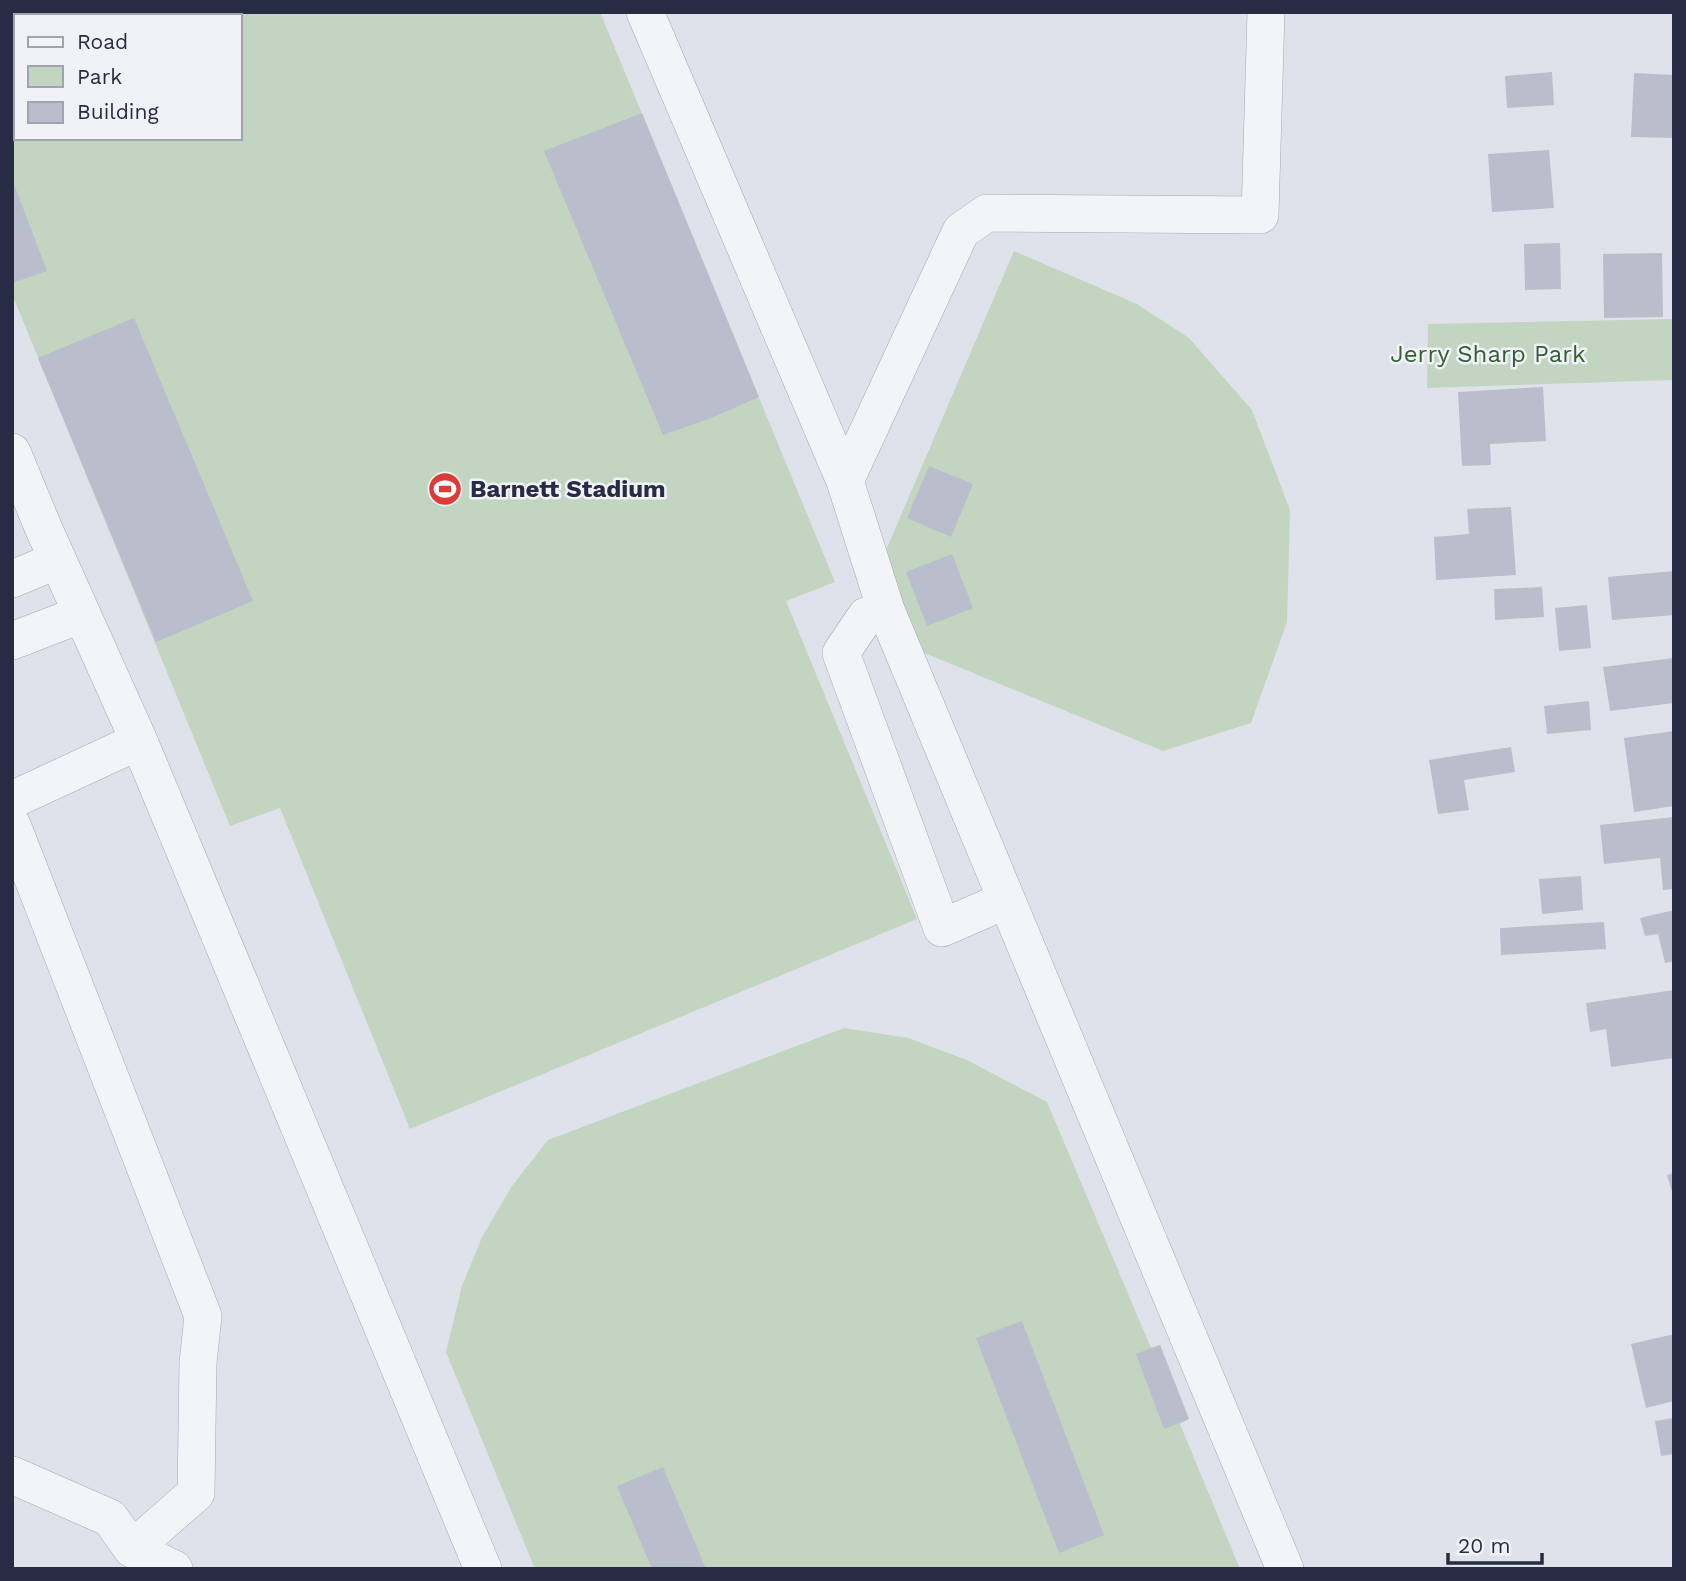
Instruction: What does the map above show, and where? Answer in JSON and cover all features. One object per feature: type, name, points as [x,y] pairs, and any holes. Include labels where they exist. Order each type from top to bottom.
[{"type":"lane","points":[[645,12],[845,481],[886,610],[1285,1569]]},
{"type":"lane","points":[[845,481],[961,231],[987,214],[1260,215],[1266,12]]},
{"type":"lane","points":[[12,452],[139,741],[483,1569]]},
{"type":"lane","points":[[12,579],[58,560]]},
{"type":"lane","points":[[886,610],[866,616],[841,653],[942,928],[1006,900]]},
{"type":"lane","points":[[12,641],[82,614]]},
{"type":"lane","points":[[12,800],[139,741]]},
{"type":"lane","points":[[12,825],[203,1316],[198,1363],[195,1493],[132,1549]]},
{"type":"lane","points":[[12,1475],[110,1518],[132,1549],[174,1569]]},
{"type":"green space","name":"Barnett Stadium","points":[[600,12],[835,582],[786,601],[917,919],[410,1129],[280,808],[230,826],[12,294],[12,32],[14,140],[242,140],[242,14],[58,14]]},
{"type":"green space","points":[[1014,251],[1137,304],[1189,338],[1252,410],[1290,510],[1287,622],[1251,723],[1163,751],[922,652],[884,555]]},
{"type":"green space","name":"Jerry Sharp Park","points":[[1674,319],[1674,380],[1427,388],[1428,324]]},
{"type":"green space","points":[[844,1028],[908,1038],[967,1060],[1047,1102],[1151,1348],[1160,1345],[1189,1419],[1180,1424],[1240,1569],[535,1569],[446,1352],[462,1286],[482,1237],[512,1186],[548,1140]]},
{"type":"building","points":[[1552,72],[1554,105],[1507,108],[1505,76]]},
{"type":"building","points":[[1634,73],[1674,75],[1674,138],[1631,137]]},
{"type":"building","points":[[642,113],[759,397],[663,435],[544,151]]},
{"type":"building","points":[[1549,150],[1554,208],[1492,212],[1488,154]]},
{"type":"building","points":[[12,179],[47,271],[12,283]]},
{"type":"building","points":[[1560,243],[1561,289],[1525,290],[1524,244]]},
{"type":"building","points":[[1662,253],[1663,317],[1604,318],[1603,254]]},
{"type":"building","points":[[134,318],[253,601],[156,642],[38,358]]},
{"type":"building","points":[[1543,387],[1546,441],[1490,444],[1491,465],[1462,466],[1458,392]]},
{"type":"building","points":[[929,466],[973,484],[951,537],[907,518]]},
{"type":"building","points":[[1511,507],[1516,575],[1436,580],[1434,537],[1469,534],[1467,509]]},
{"type":"building","points":[[952,554],[973,608],[927,626],[906,572]]},
{"type":"building","points":[[1674,571],[1674,615],[1612,620],[1608,577]]},
{"type":"building","points":[[1542,587],[1544,617],[1495,620],[1494,589]]},
{"type":"building","points":[[1587,605],[1591,648],[1559,651],[1555,608]]},
{"type":"building","points":[[1674,658],[1674,703],[1610,711],[1603,667]]},
{"type":"building","points":[[1589,701],[1591,730],[1547,734],[1544,706]]},
{"type":"building","points":[[1674,731],[1674,806],[1634,812],[1624,738]]},
{"type":"building","points":[[1511,747],[1515,772],[1464,780],[1469,810],[1438,814],[1429,760]]},
{"type":"building","points":[[1674,817],[1674,889],[1663,890],[1660,858],[1604,864],[1600,825]]},
{"type":"building","points":[[1581,876],[1583,910],[1542,914],[1539,879]]},
{"type":"building","points":[[1674,910],[1674,961],[1665,963],[1658,934],[1645,936],[1640,918]]},
{"type":"building","points":[[1604,922],[1606,949],[1501,955],[1500,928]]},
{"type":"building","points":[[1674,990],[1674,1058],[1611,1067],[1606,1029],[1590,1032],[1586,1003]]},
{"type":"building","points":[[1674,1173],[1674,1195],[1673,1195],[1667,1175]]},
{"type":"building","points":[[1022,1321],[1104,1535],[1059,1553],[976,1338]]},
{"type":"building","points":[[1674,1334],[1674,1401],[1646,1408],[1631,1344]]},
{"type":"building","points":[[1160,1345],[1189,1419],[1164,1429],[1136,1354]]},
{"type":"building","points":[[1674,1418],[1674,1454],[1661,1456],[1655,1421]]},
{"type":"building","points":[[663,1467],[706,1569],[652,1569],[617,1486]]},
{"type":"place","name":"Barnett Stadium","points":[[445,489]]}]
